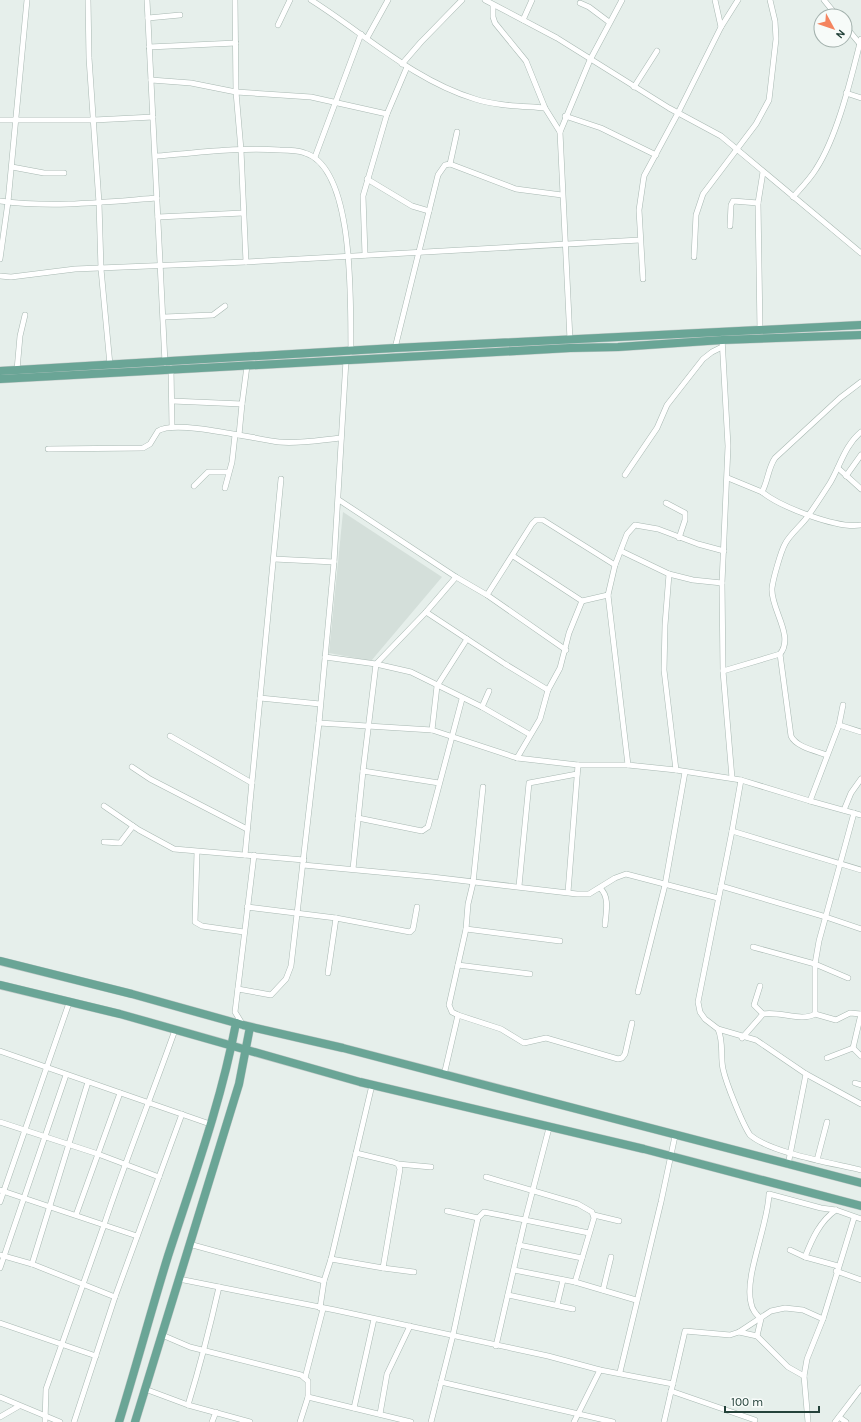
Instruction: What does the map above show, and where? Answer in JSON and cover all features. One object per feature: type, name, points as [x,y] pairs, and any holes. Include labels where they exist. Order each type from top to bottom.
[{"type":"main road","points":[[0,379],[395,348],[570,340],[722,340],[760,330],[861,325]]},
{"type":"main road","points":[[0,371],[110,365],[247,366],[722,340],[861,334]]},
{"type":"main road","points":[[0,961],[128,993],[243,1025],[444,1075],[788,1166],[861,1183]]},
{"type":"main road","points":[[0,985],[69,1003],[120,1014],[372,1085],[476,1108],[548,1128],[670,1157],[861,1206]]},
{"type":"main road","points":[[119,1422],[163,1273],[210,1124],[232,1045],[243,1025]]},
{"type":"main road","points":[[135,1422],[238,1084],[245,1049],[243,1025]]},
{"type":"street","points":[[0,259],[12,167],[27,0]]},
{"type":"street","points":[[88,0],[89,58],[99,203],[101,269],[110,365]]},
{"type":"street","points":[[147,0],[158,217],[164,317],[172,401],[172,427]]},
{"type":"street","points":[[236,0],[236,92],[241,150],[246,262]]},
{"type":"street","points":[[278,25],[290,0]]},
{"type":"street","points":[[311,0],[405,66],[440,85],[477,100],[497,104],[545,108]]},
{"type":"street","points":[[367,38],[388,0]]},
{"type":"street","points":[[365,255],[362,204],[367,179],[387,114],[405,66],[421,42],[462,0]]},
{"type":"street","points":[[484,0],[557,38],[634,87],[678,113],[709,128],[736,148],[861,253]]},
{"type":"street","points":[[523,20],[532,0]]},
{"type":"street","points":[[570,340],[560,132],[565,116],[590,60],[622,0]]},
{"type":"street","points":[[715,0],[721,27]]},
{"type":"street","points":[[643,279],[639,210],[642,182],[721,27],[738,0]]},
{"type":"street","points":[[694,257],[696,215],[699,202],[703,194],[736,148],[756,124],[769,100],[776,39],[775,20],[770,0]]},
{"type":"street","points":[[824,0],[830,8]]},
{"type":"street","points":[[580,3],[589,6],[609,22]]},
{"type":"street","points":[[493,6],[493,17],[495,24],[526,61],[545,108],[560,132]]},
{"type":"street","points":[[148,18],[180,15]]},
{"type":"street","points":[[315,157],[361,34]]},
{"type":"street","points":[[793,197],[821,161],[846,93],[860,41]]},
{"type":"street","points":[[149,47],[236,43]]},
{"type":"street","points":[[634,87],[657,51]]},
{"type":"street","points":[[151,80],[191,83],[236,92],[311,97],[387,114]]},
{"type":"street","points":[[846,93],[861,98]]},
{"type":"street","points":[[565,116],[601,128],[656,155]]},
{"type":"street","points":[[0,120],[94,120],[154,117]]},
{"type":"street","points":[[450,164],[457,132]]},
{"type":"street","points":[[156,156],[241,150],[295,151],[315,157],[326,169],[331,179],[344,227],[348,256],[351,352]]},
{"type":"street","points":[[395,348],[438,175],[445,165],[450,164],[516,189],[562,195]]},
{"type":"street","points":[[12,167],[44,173],[64,173]]},
{"type":"street","points":[[760,330],[758,203],[763,172]]},
{"type":"street","points":[[367,179],[412,206],[429,211]]},
{"type":"street","points":[[0,201],[51,204],[99,203],[157,198]]},
{"type":"street","points":[[730,226],[731,205],[733,201],[758,203]]},
{"type":"street","points":[[158,217],[243,214]]},
{"type":"street","points":[[0,276],[11,277],[75,269],[246,262],[418,251],[566,245],[640,240]]},
{"type":"street","points":[[164,317],[213,315],[225,306]]},
{"type":"street","points":[[17,370],[20,336],[25,315]]},
{"type":"street","points":[[625,475],[653,433],[667,405],[703,359],[712,352],[722,340]]},
{"type":"street","points":[[722,340],[728,446],[728,478],[722,583],[723,671],[732,778]]},
{"type":"street","points":[[238,989],[271,995],[286,979],[291,966],[319,723],[334,562],[339,500],[340,438],[346,360]]},
{"type":"street","points":[[225,488],[237,435],[247,366]]},
{"type":"street","points":[[762,492],[767,484],[770,467],[775,458],[840,398],[861,382]]},
{"type":"street","points":[[172,401],[242,404]]},
{"type":"street","points":[[48,448],[144,448],[150,444],[158,431],[172,427],[287,442],[340,438]]},
{"type":"street","points":[[723,671],[780,654],[785,647],[781,620],[772,596],[773,582],[784,546],[809,514],[838,468],[851,442],[861,432]]},
{"type":"street","points":[[846,476],[861,455]]},
{"type":"street","points":[[838,468],[861,489]]},
{"type":"street","points":[[194,486],[208,472],[228,472]]},
{"type":"street","points":[[728,478],[762,492],[795,511],[838,523],[861,525]]},
{"type":"street","points":[[245,855],[281,479]]},
{"type":"street","points":[[339,500],[456,577],[487,595],[566,650]]},
{"type":"street","points":[[666,503],[685,513],[685,520],[679,538]]},
{"type":"street","points":[[487,595],[532,524],[536,520],[540,519],[615,565]]},
{"type":"street","points":[[628,765],[608,595],[615,565],[627,534],[635,525],[658,529],[679,538],[724,551]]},
{"type":"street","points":[[621,551],[669,574],[693,580],[722,583]]},
{"type":"street","points":[[513,556],[582,601],[608,595]]},
{"type":"street","points":[[274,559],[334,562]]},
{"type":"street","points":[[669,574],[665,626],[664,670],[676,770]]},
{"type":"street","points":[[353,869],[376,664],[426,612],[456,577]]},
{"type":"street","points":[[517,758],[529,734],[540,719],[548,690],[556,678],[566,650],[569,633],[582,601]]},
{"type":"street","points":[[426,612],[548,690]]},
{"type":"street","points":[[432,730],[437,686],[467,639]]},
{"type":"street","points":[[780,654],[793,741],[827,755]]},
{"type":"street","points":[[325,657],[376,664],[411,672],[529,734]]},
{"type":"street","points":[[482,708],[489,691]]},
{"type":"street","points":[[260,698],[320,704]]},
{"type":"street","points":[[358,818],[422,831],[428,827],[462,699]]},
{"type":"street","points":[[810,801],[839,725],[844,705]]},
{"type":"street","points":[[319,723],[432,730],[517,758],[578,765],[628,765],[732,778],[861,815]]},
{"type":"street","points":[[839,725],[861,732]]},
{"type":"street","points":[[170,736],[252,782]]},
{"type":"street","points":[[568,892],[578,765]]},
{"type":"street","points":[[132,767],[150,779],[247,829]]},
{"type":"street","points":[[363,772],[439,783]]},
{"type":"street","points":[[638,992],[665,885],[685,772]]},
{"type":"street","points":[[519,886],[529,783],[577,774]]},
{"type":"street","points":[[844,810],[851,793],[861,778]]},
{"type":"street","points":[[741,780],[698,1002],[700,1012],[705,1019],[718,1029],[742,1038],[756,1040],[806,1074],[861,1104]]},
{"type":"street","points":[[482,787],[473,883],[468,904],[466,930],[449,1005],[452,1012],[501,1029],[524,1043],[546,1038],[618,1059],[622,1058],[625,1054],[632,1023]]},
{"type":"street","points":[[104,806],[133,826],[174,849],[197,852],[254,855],[303,863],[473,883],[519,886],[589,894],[615,878],[626,874],[718,898]]},
{"type":"street","points":[[815,1014],[816,964],[819,941],[854,813]]},
{"type":"street","points":[[104,842],[120,843],[133,826]]},
{"type":"street","points":[[732,831],[861,870]]},
{"type":"street","points":[[197,852],[195,922],[202,926],[244,932]]},
{"type":"street","points":[[243,1025],[235,1012],[254,855]]},
{"type":"street","points":[[721,886],[826,916],[861,929]]},
{"type":"street","points":[[600,888],[605,893],[606,900],[605,925]]},
{"type":"street","points":[[247,907],[336,918],[410,932],[413,929],[417,907]]},
{"type":"street","points":[[328,973],[336,918]]},
{"type":"street","points":[[466,930],[560,941]]},
{"type":"street","points":[[753,946],[816,964],[848,978]]},
{"type":"street","points":[[458,964],[530,974]]},
{"type":"street","points":[[760,986],[754,1004],[763,1014]]},
{"type":"street","points":[[0,1202],[2,1191],[26,1131],[69,1003]]},
{"type":"street","points":[[742,1038],[763,1014],[775,1012],[805,1018],[815,1014],[836,1020],[850,1013],[861,1014],[853,1048]]},
{"type":"street","points":[[444,1075],[458,1015]]},
{"type":"street","points":[[752,1028],[756,1040]]},
{"type":"street","points":[[718,1029],[723,1045],[722,1059],[724,1074],[747,1130],[755,1139],[790,1153],[861,1170]]},
{"type":"street","points":[[45,1422],[44,1415],[46,1389],[84,1285],[124,1164],[149,1103],[175,1030]]},
{"type":"street","points":[[853,1048],[861,1056]]},
{"type":"street","points":[[826,1058],[853,1048]]},
{"type":"street","points":[[0,1051],[210,1124]]},
{"type":"street","points":[[788,1166],[806,1074]]},
{"type":"street","points":[[0,1268],[2,1256],[24,1198],[66,1075]]},
{"type":"street","points":[[32,1264],[70,1145],[88,1082]]},
{"type":"street","points":[[856,1083],[861,1085]]},
{"type":"street","points":[[300,1422],[308,1397],[308,1381],[306,1378],[321,1308],[324,1281],[331,1259],[372,1085]]},
{"type":"street","points":[[76,1215],[120,1092]]},
{"type":"street","points":[[74,1422],[115,1298],[182,1114]]},
{"type":"street","points":[[0,1122],[45,1138],[98,1154],[159,1177]]},
{"type":"street","points":[[817,1160],[827,1122]]},
{"type":"street","points":[[496,1346],[548,1128]]},
{"type":"street","points":[[620,1372],[675,1136]]},
{"type":"street","points":[[356,1153],[398,1164],[430,1167]]},
{"type":"street","points":[[383,1268],[400,1169],[398,1164]]},
{"type":"street","points":[[486,1177],[532,1192],[578,1204],[594,1215],[619,1221]]},
{"type":"street","points":[[2,1191],[137,1236]]},
{"type":"street","points":[[761,1319],[752,1308],[750,1294],[755,1259],[768,1210],[769,1194],[821,1208],[836,1210],[854,1218],[861,1219]]},
{"type":"street","points":[[805,1257],[820,1226],[827,1216],[836,1210]]},
{"type":"street","points":[[447,1211],[478,1218]]},
{"type":"street","points":[[431,1422],[453,1335],[478,1218],[484,1212],[589,1233]]},
{"type":"street","points":[[575,1282],[594,1215]]},
{"type":"street","points":[[808,1422],[804,1376],[812,1345],[823,1319],[837,1268],[854,1218]]},
{"type":"street","points":[[189,1244],[324,1281]]},
{"type":"street","points":[[520,1245],[582,1258]]},
{"type":"street","points":[[790,1250],[837,1268],[861,1280]]},
{"type":"street","points":[[2,1256],[32,1264],[115,1298]]},
{"type":"street","points":[[603,1290],[611,1257]]},
{"type":"street","points":[[331,1259],[414,1272]]},
{"type":"street","points":[[514,1270],[575,1282],[636,1300]]},
{"type":"street","points":[[179,1279],[453,1335],[600,1370],[620,1372],[673,1384]]},
{"type":"street","points":[[557,1305],[563,1280]]},
{"type":"street","points":[[188,1405],[205,1351],[206,1339],[219,1288]]},
{"type":"street","points":[[508,1295],[573,1309]]},
{"type":"street","points":[[664,1422],[685,1331],[730,1335],[739,1332],[761,1319],[771,1311],[785,1308],[803,1310],[823,1319]]},
{"type":"street","points":[[354,1408],[374,1319]]},
{"type":"street","points":[[757,1336],[761,1319]]},
{"type":"street","points":[[0,1323],[96,1356]]},
{"type":"street","points":[[380,1414],[387,1374],[410,1326]]},
{"type":"street","points":[[739,1332],[757,1336],[788,1367],[804,1376]]},
{"type":"street","points":[[162,1335],[190,1347],[301,1375],[306,1378]]},
{"type":"street","points":[[574,1422],[600,1370]]},
{"type":"street","points":[[442,1382],[578,1412],[613,1422]]},
{"type":"street","points":[[835,1422],[861,1388]]},
{"type":"street","points":[[145,1389],[188,1405],[250,1422]]},
{"type":"street","points":[[671,1392],[754,1421],[762,1422]]},
{"type":"street","points":[[0,1397],[60,1422]]},
{"type":"street","points":[[308,1397],[411,1422]]},
{"type":"street","points":[[0,1417],[19,1406]]},
{"type":"street","points":[[212,1422],[216,1412]]},
{"type":"street","points":[[839,1417],[846,1422]]},
{"type":"shaded area","points":[[343,512],[442,577],[371,661],[329,653]]}]
